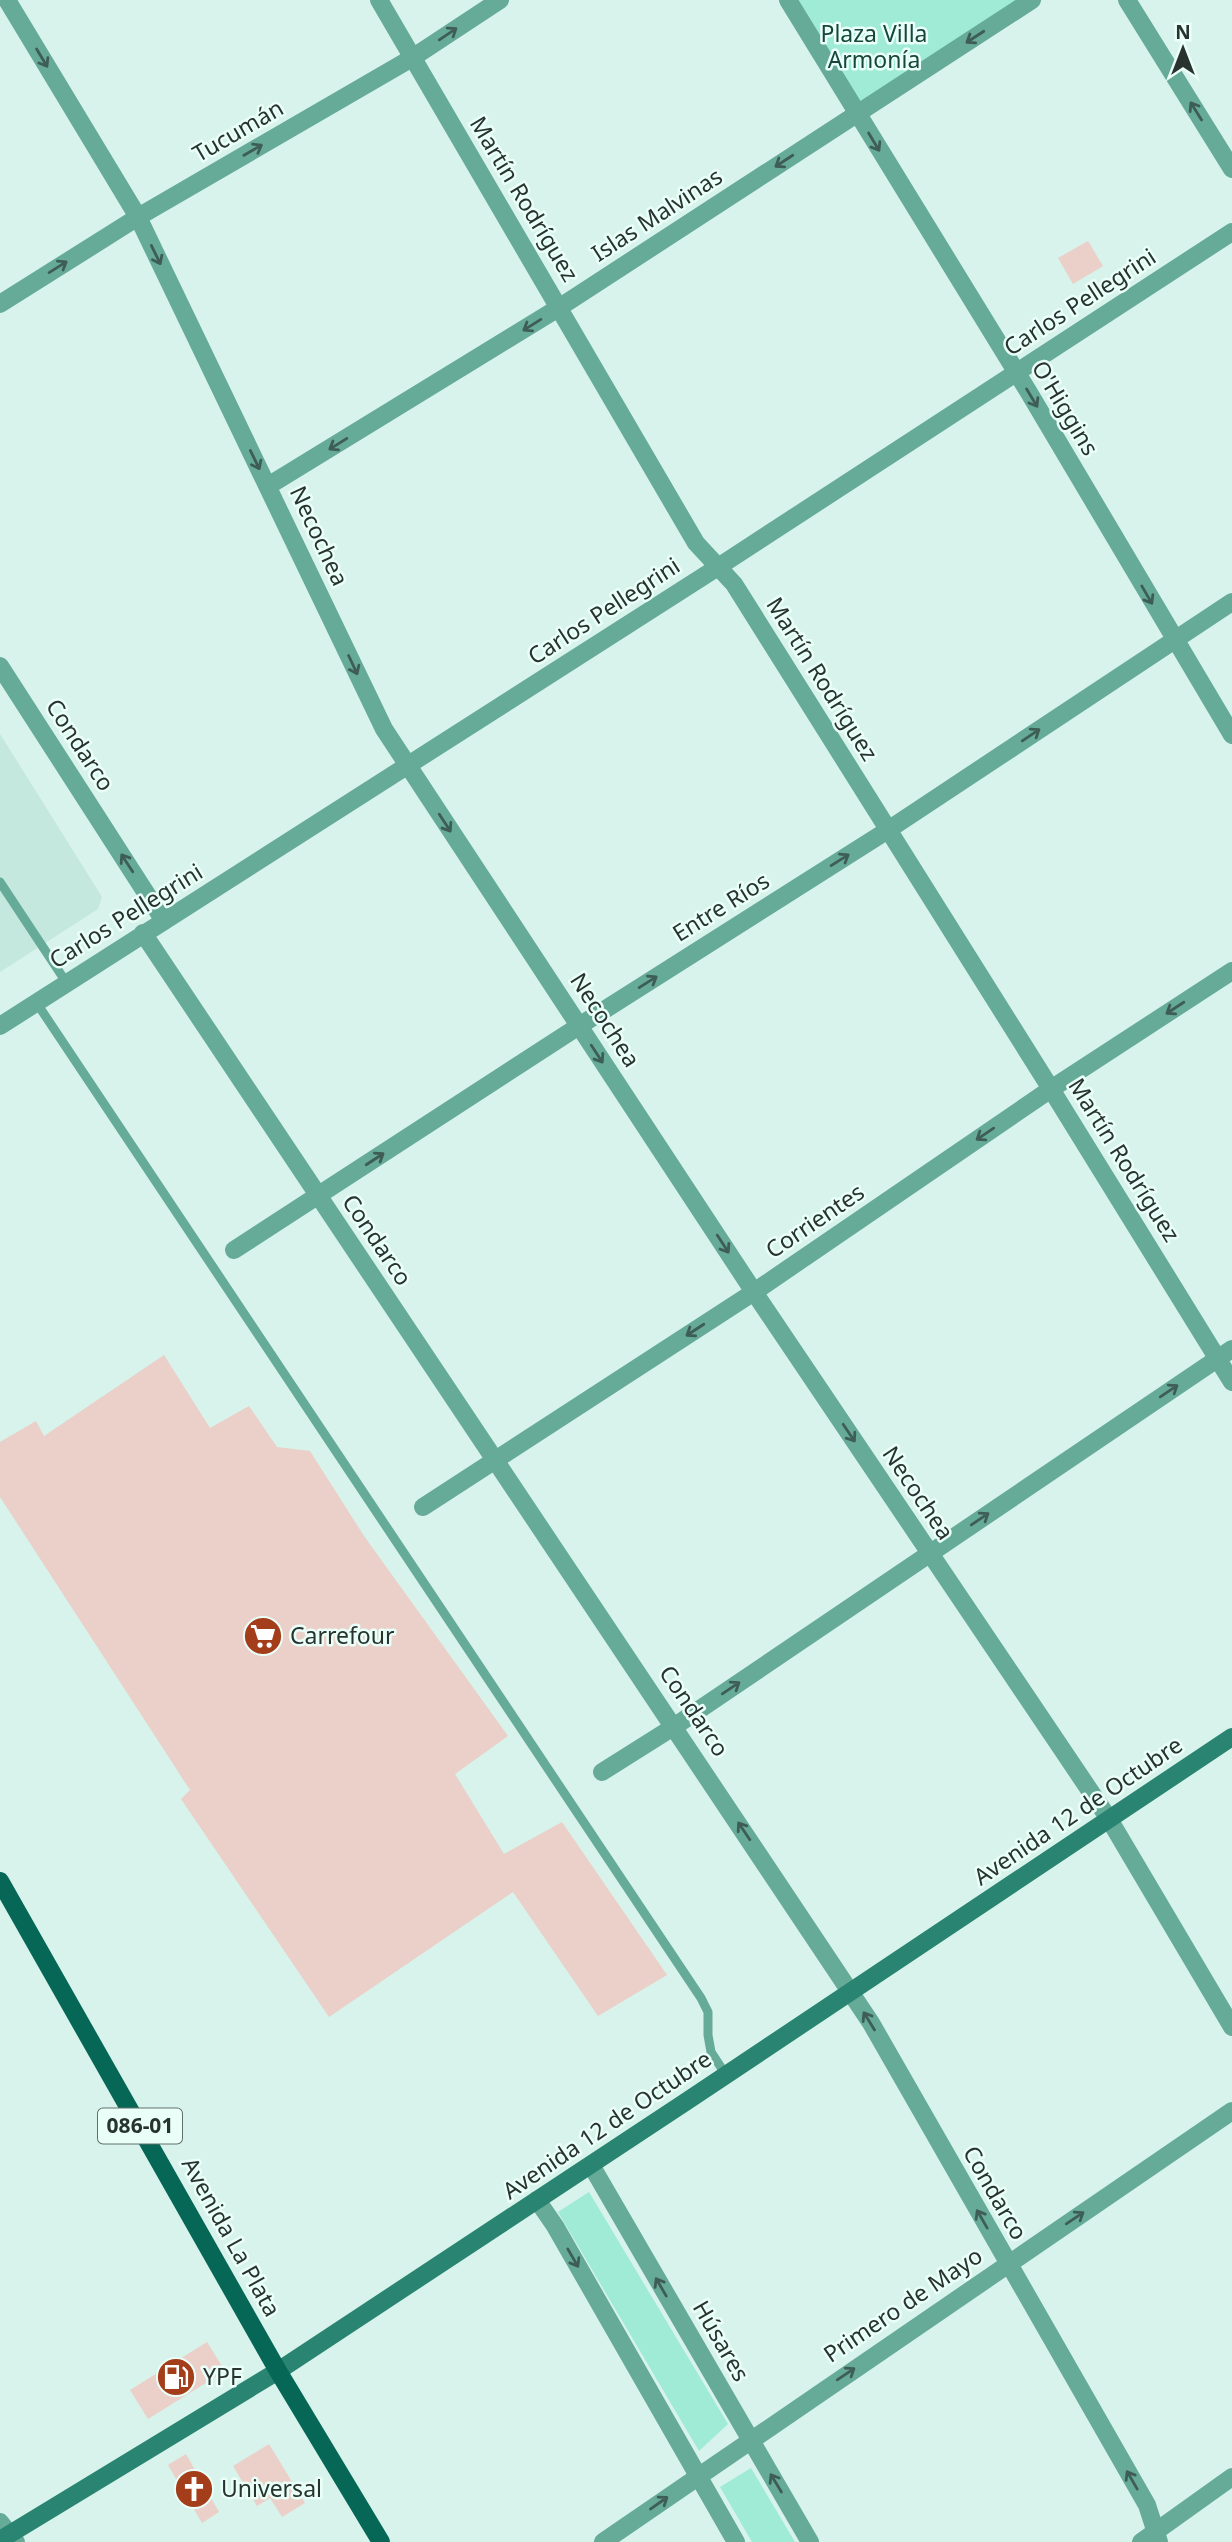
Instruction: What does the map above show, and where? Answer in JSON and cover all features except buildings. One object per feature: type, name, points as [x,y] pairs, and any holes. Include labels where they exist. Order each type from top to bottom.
[{"type":"main road","name":"Avenida 12 de Octubre","points":[[7,2535],[278,2371],[1232,1737]]},
{"type":"main road","name":"Avenida La Plata","points":[[0,1881],[278,2371],[381,2542]]},
{"type":"street","name":"Necochea","points":[[7,0],[138,217],[384,729],[754,1292],[1109,1819],[1232,2027]]},
{"type":"street","name":"Martín Rodríguez","points":[[379,0],[696,543],[734,584],[1051,1088],[1225,1354],[1232,1381]]},
{"type":"street","name":"Tucumán","points":[[0,304],[138,217],[412,58],[500,0]]},
{"type":"street","name":"O'Higgins","points":[[788,0],[1016,373],[1232,735]]},
{"type":"street","name":"Islas Malvinas","points":[[268,486],[560,307],[1032,0]]},
{"type":"street","points":[[1127,0],[1232,169]]},
{"type":"street","name":"Carlos Pellegrini","points":[[0,1026],[718,567],[1232,232]]},
{"type":"street","name":"Entre Ríos","points":[[234,1250],[888,830],[1232,603]]},
{"type":"street","name":"Condarco","points":[[0,666],[163,920]]},
{"type":"street","name":"Condarco","points":[[143,933],[871,2023],[1147,2505],[1152,2539]]},
{"type":"street","name":"Corrientes","points":[[423,1507],[754,1292],[1051,1088],[1232,971]]},
{"type":"street","points":[[602,1772],[675,1726],[1225,1354]]},
{"type":"street","name":"Primero de Mayo","points":[[603,2542],[1232,2111]]},
{"type":"street","name":"Húsares","points":[[591,2165],[810,2542]]},
{"type":"street","points":[[537,2200],[555,2226],[736,2542]]},
{"type":"street","points":[[1152,2539],[1232,2477]]},
{"type":"lane","points":[[0,882],[66,982]]},
{"type":"lane","points":[[36,1002],[701,1998],[708,2012],[711,2052],[726,2075]]},
{"type":"shaded area","points":[[0,734],[102,897],[98,909],[0,972]]},
{"type":"green space","name":"Plaza Villa Armonía","points":[[788,0],[1032,0],[857,114]]},
{"type":"green space","points":[[589,2192],[728,2424],[699,2451],[558,2212]]},
{"type":"green space","points":[[751,2468],[795,2542],[752,2542],[720,2487]]},
{"type":"place","name":"Carrefour","points":[[263,1636]]},
{"type":"place","name":"YPF","points":[[176,2377]]},
{"type":"place","name":"Universal","points":[[194,2489]]}]
